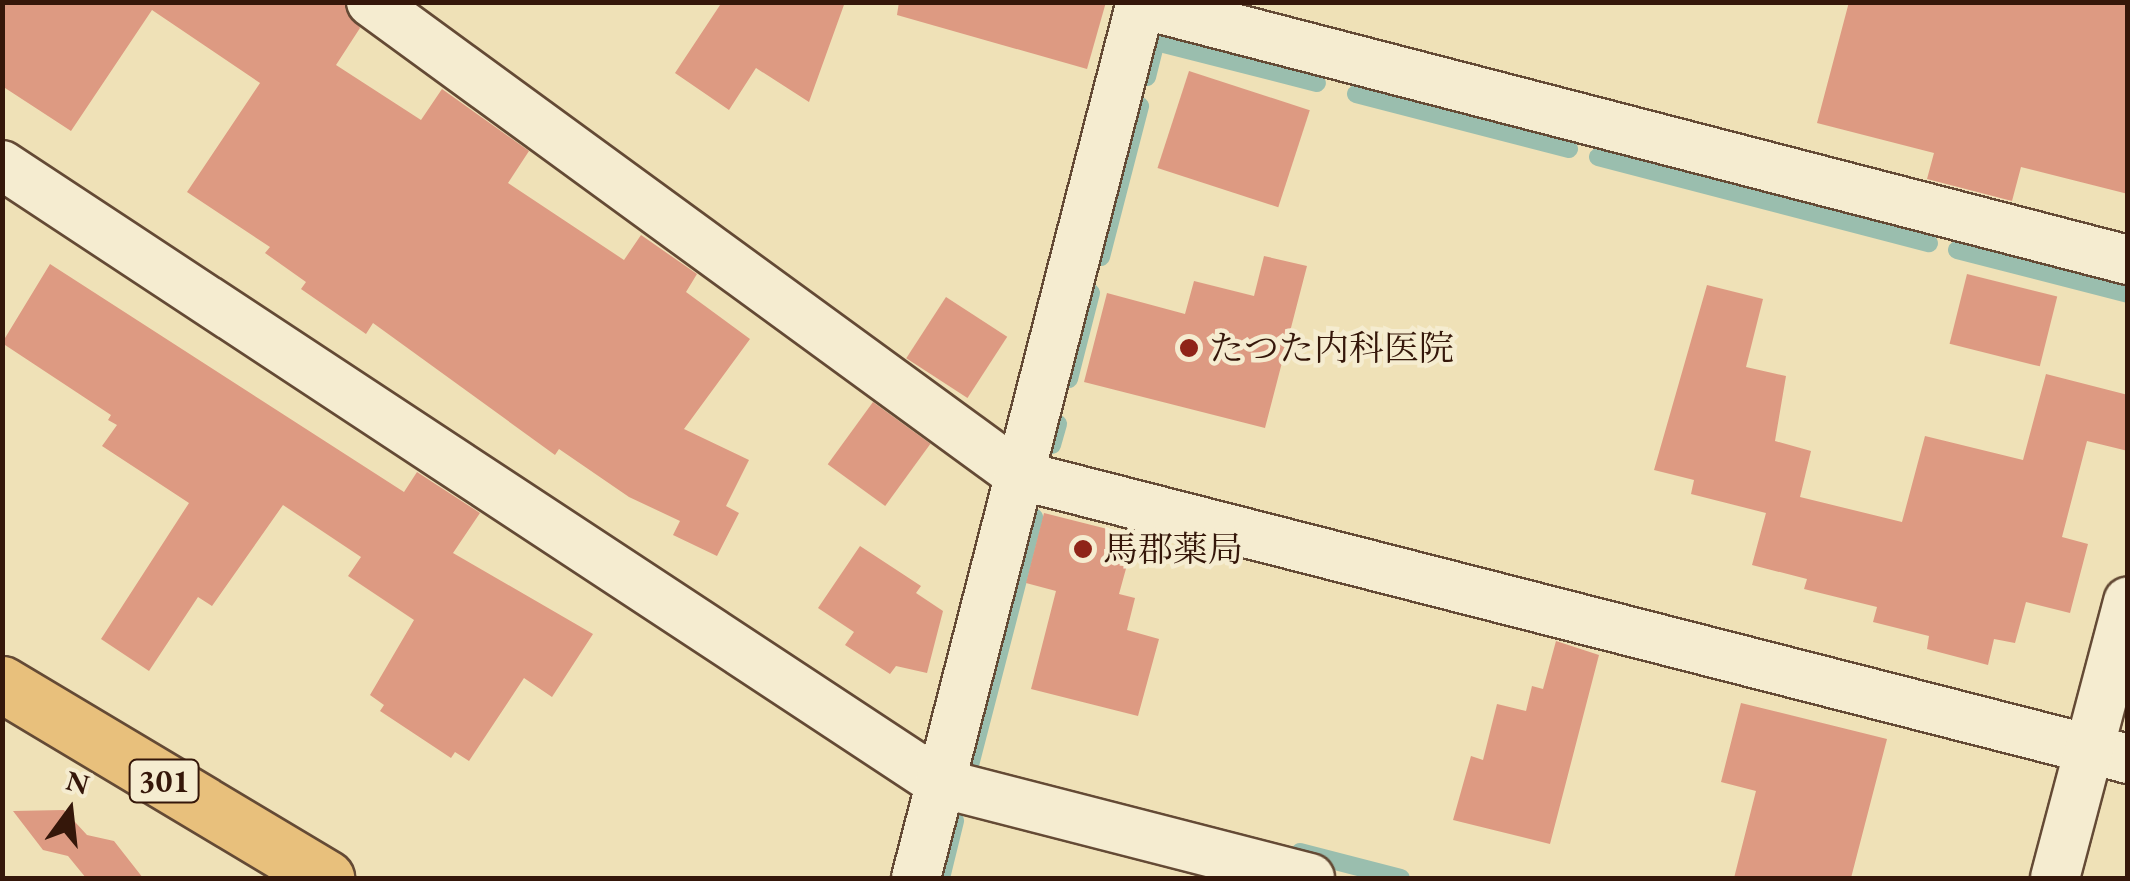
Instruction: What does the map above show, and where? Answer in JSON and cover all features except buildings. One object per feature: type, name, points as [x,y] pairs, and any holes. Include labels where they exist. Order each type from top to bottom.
[{"type":"highway","name":"301","points":[[2,684],[326,878]]},
{"type":"street","points":[[371,2],[1019,475],[2108,754]]},
{"type":"street","points":[[916,878],[1141,3],[2128,260]]},
{"type":"street","points":[[2,165],[940,783],[1310,878]]},
{"type":"street","points":[[2056,878],[2108,754],[2128,601]]},
{"type":"waterway","points":[[1147,77],[1156,42],[1317,83]]},
{"type":"waterway","points":[[1356,94],[1569,149]]},
{"type":"waterway","points":[[1101,257],[1140,106]]},
{"type":"waterway","points":[[1598,157],[1929,243]]},
{"type":"waterway","points":[[1957,250],[2128,294]]},
{"type":"waterway","points":[[1069,379],[1091,293]]},
{"type":"waterway","points":[[1052,445],[1058,424]]},
{"type":"waterway","points":[[969,769],[1034,517]]},
{"type":"waterway","points":[[941,878],[955,821]]},
{"type":"waterway","points":[[1300,852],[1401,878]]},
{"type":"place","name":"たつた内科医院","points":[[1189,348]]},
{"type":"place","name":"馬郡薬局","points":[[1083,549]]}]
